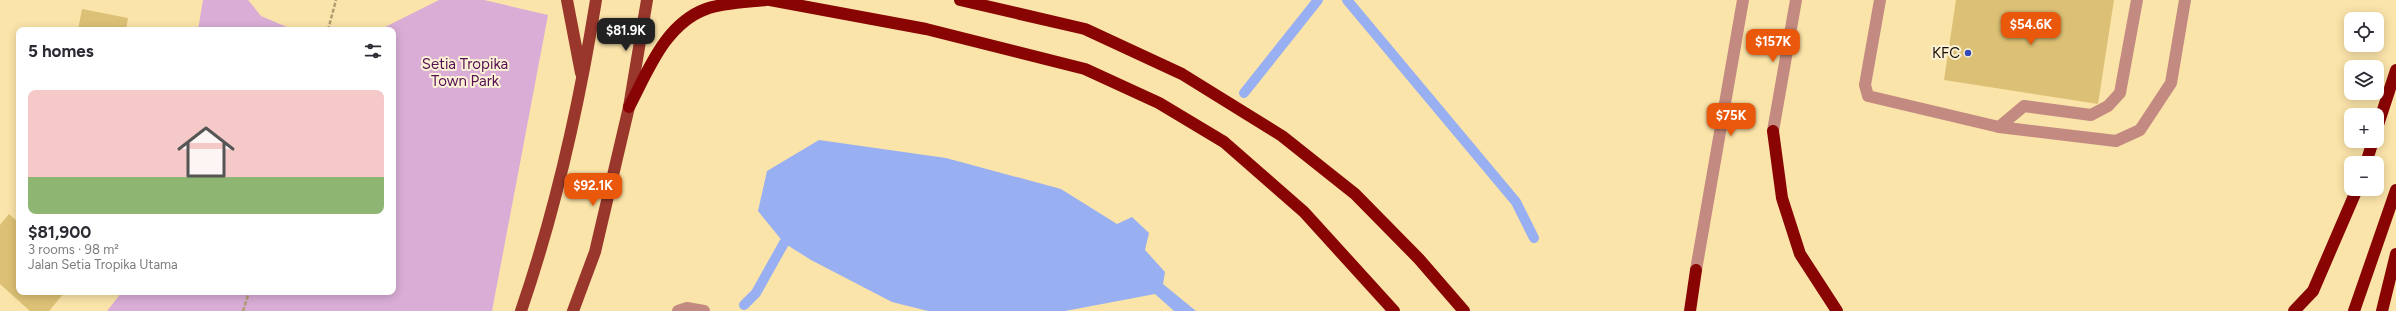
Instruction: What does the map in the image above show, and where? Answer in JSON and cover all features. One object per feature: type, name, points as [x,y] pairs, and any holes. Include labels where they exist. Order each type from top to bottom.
[{"type":"highway","points":[[629,107],[667,39],[684,20],[707,8],[766,0]]},
{"type":"highway","points":[[770,0],[926,28],[1085,69],[1159,102],[1224,142],[1304,212],[1394,311]]},
{"type":"highway","points":[[960,0],[1085,29],[1182,74],[1282,136],[1355,194],[1419,259],[1464,311]]},
{"type":"highway","points":[[2384,108],[2396,70]]},
{"type":"highway","points":[[1773,131],[1782,198],[1800,254],[1837,311]]},
{"type":"highway","points":[[2354,311],[2396,190]]},
{"type":"highway","points":[[2294,311],[2313,292],[2354,196]]},
{"type":"highway","points":[[2382,311],[2396,254]]},
{"type":"highway","points":[[1690,311],[1696,270]]},
{"type":"main road","points":[[567,0],[583,82]]},
{"type":"main road","points":[[521,311],[538,262],[559,189],[583,82],[596,0]]},
{"type":"main road","points":[[573,311],[595,252],[629,107],[647,0]]},
{"type":"street","points":[[1696,270],[1743,0]]},
{"type":"street","points":[[1773,131],[1796,0]]},
{"type":"street","points":[[1880,0],[1865,85],[1868,96],[1879,100],[1999,127],[2116,141],[2140,130],[2171,83],[2185,0]]},
{"type":"street","points":[[1999,127],[2024,106],[2091,115],[2108,106],[2120,93],[2137,0]]},
{"type":"street","points":[[678,311],[687,308],[704,311]]},
{"type":"path","points":[[329,27],[336,0]]},
{"type":"path","points":[[243,311],[248,295]]},
{"type":"green space","points":[[203,0],[248,0],[261,16],[287,27],[198,27]]},
{"type":"green space","name":"Setia Tropika Town Park","points":[[439,0],[484,0],[548,15],[492,311],[107,311],[120,295],[396,295],[396,27],[385,27]]},
{"type":"water","points":[[819,140],[946,158],[1061,189],[1117,224],[1132,217],[1149,233],[1145,250],[1165,272],[1163,284],[1196,311],[1174,311],[1155,294],[1065,311],[928,311],[892,302],[811,260],[784,243],[758,211],[767,171]]},
{"type":"building","points":[[1956,0],[2114,0],[2098,104],[1944,80]]},
{"type":"building","points":[[82,9],[128,18],[126,27],[79,27]]},
{"type":"building","points":[[9,214],[16,220],[16,295],[62,295],[49,311],[30,311],[0,284],[0,225]]},
{"type":"waterway","points":[[1244,93],[1318,0]]},
{"type":"waterway","points":[[1347,0],[1516,202],[1534,238]]},
{"type":"waterway","points":[[744,305],[756,293],[784,243]]},
{"type":"place","name":"KFC","points":[[1968,53]]}]
